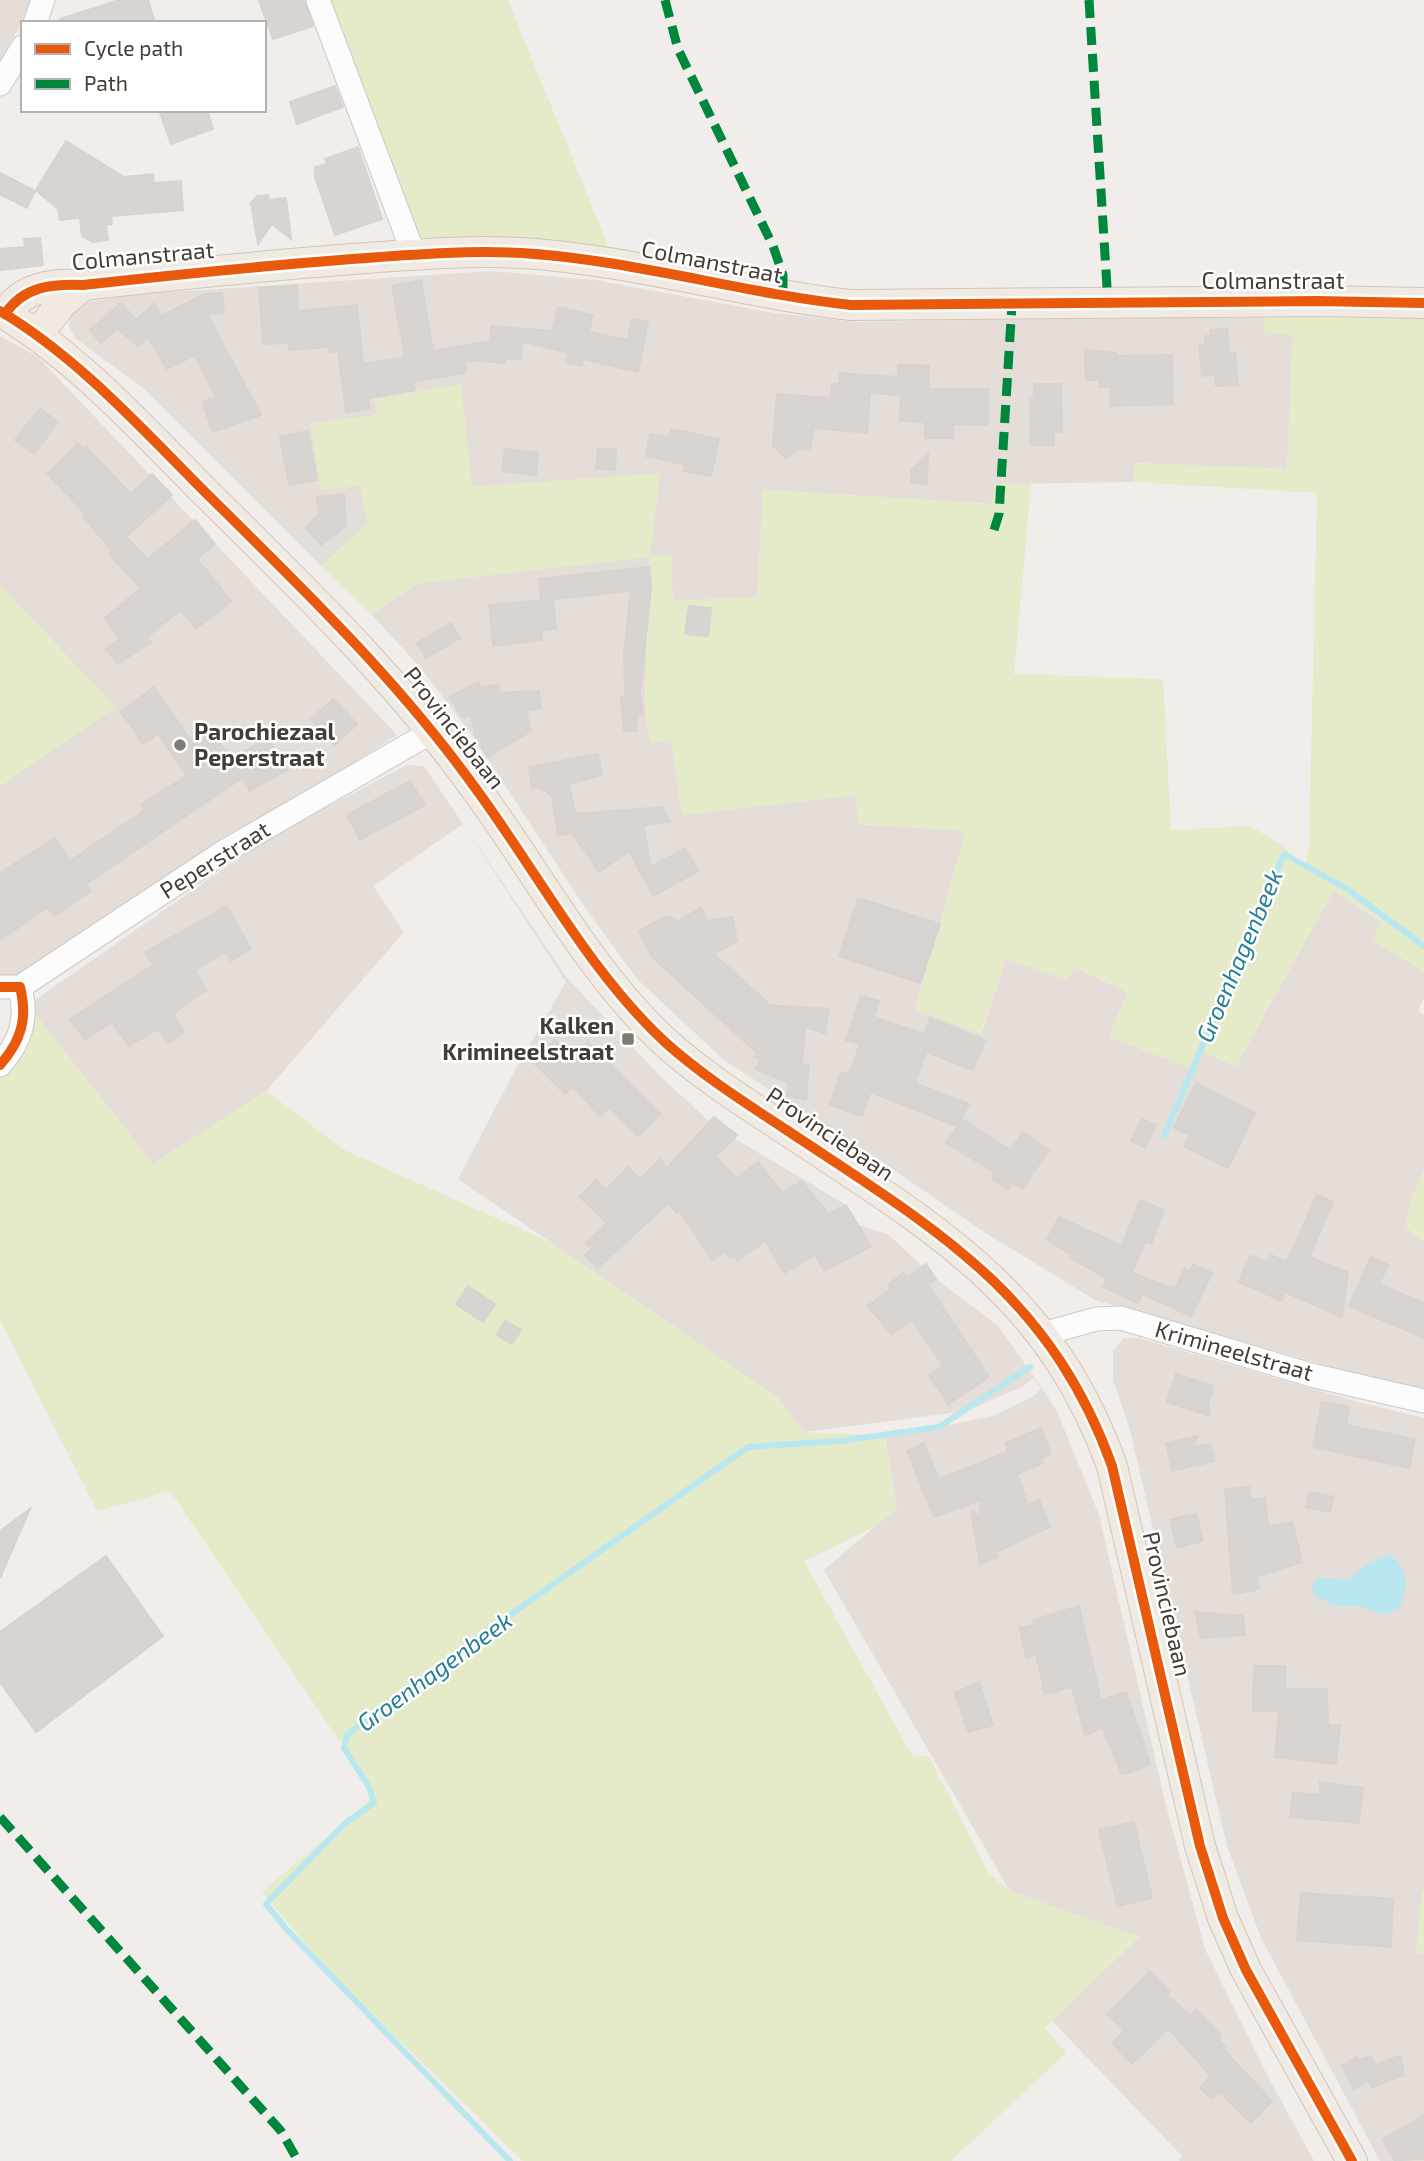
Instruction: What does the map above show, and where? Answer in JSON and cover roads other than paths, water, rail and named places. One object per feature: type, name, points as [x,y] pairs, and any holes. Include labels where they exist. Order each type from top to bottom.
[{"type":"main road","name":"Colmanstraat","points":[[2,312],[16,297],[55,284],[83,285],[454,252],[523,253],[628,268],[783,298],[851,305],[1315,301],[1424,303]]},
{"type":"main road","name":"Colmanstraat","points":[[37,335],[61,304],[83,285]]},
{"type":"main road","name":"Provinciebaan","points":[[2,312],[37,335],[115,402],[382,670],[433,731],[604,973],[636,1014],[703,1074],[965,1253],[1018,1304],[1043,1334],[1094,1417],[1112,1466],[1200,1846],[1223,1918],[1246,1970],[1352,2161]]},
{"type":"street","points":[[36,21],[43,0]]},
{"type":"street","points":[[317,0],[414,255]]},
{"type":"street","points":[[0,84],[21,50]]},
{"type":"street","name":"Peperstraat","points":[[10,987],[222,853],[433,731]]},
{"type":"street","points":[[0,1065],[13,1050],[22,1029],[10,987]]},
{"type":"street","name":"Krimineelstraat","points":[[1043,1334],[1096,1319],[1121,1318],[1311,1375],[1424,1401]]},
{"type":"water","points":[[1388,1554],[1404,1572],[1404,1594],[1398,1610],[1383,1615],[1358,1606],[1334,1606],[1314,1594],[1312,1584],[1318,1578],[1349,1579],[1365,1565]]},
{"type":"waterway","name":"Groenhagenbeek","points":[[1164,1136],[1284,854],[1347,889],[1424,946]]},
{"type":"waterway","name":"Groenhagenbeek","points":[[510,2161],[287,1930],[266,1904],[344,1824],[374,1803],[369,1787],[344,1748],[347,1735],[450,1657],[748,1447],[840,1441],[939,1427],[1030,1367]]},
{"type":"place","name":"Parochiezaal Peperstraat","points":[[180,745]]},
{"type":"place","name":"Kalken Krimineelstraat","points":[[628,1039]]}]
